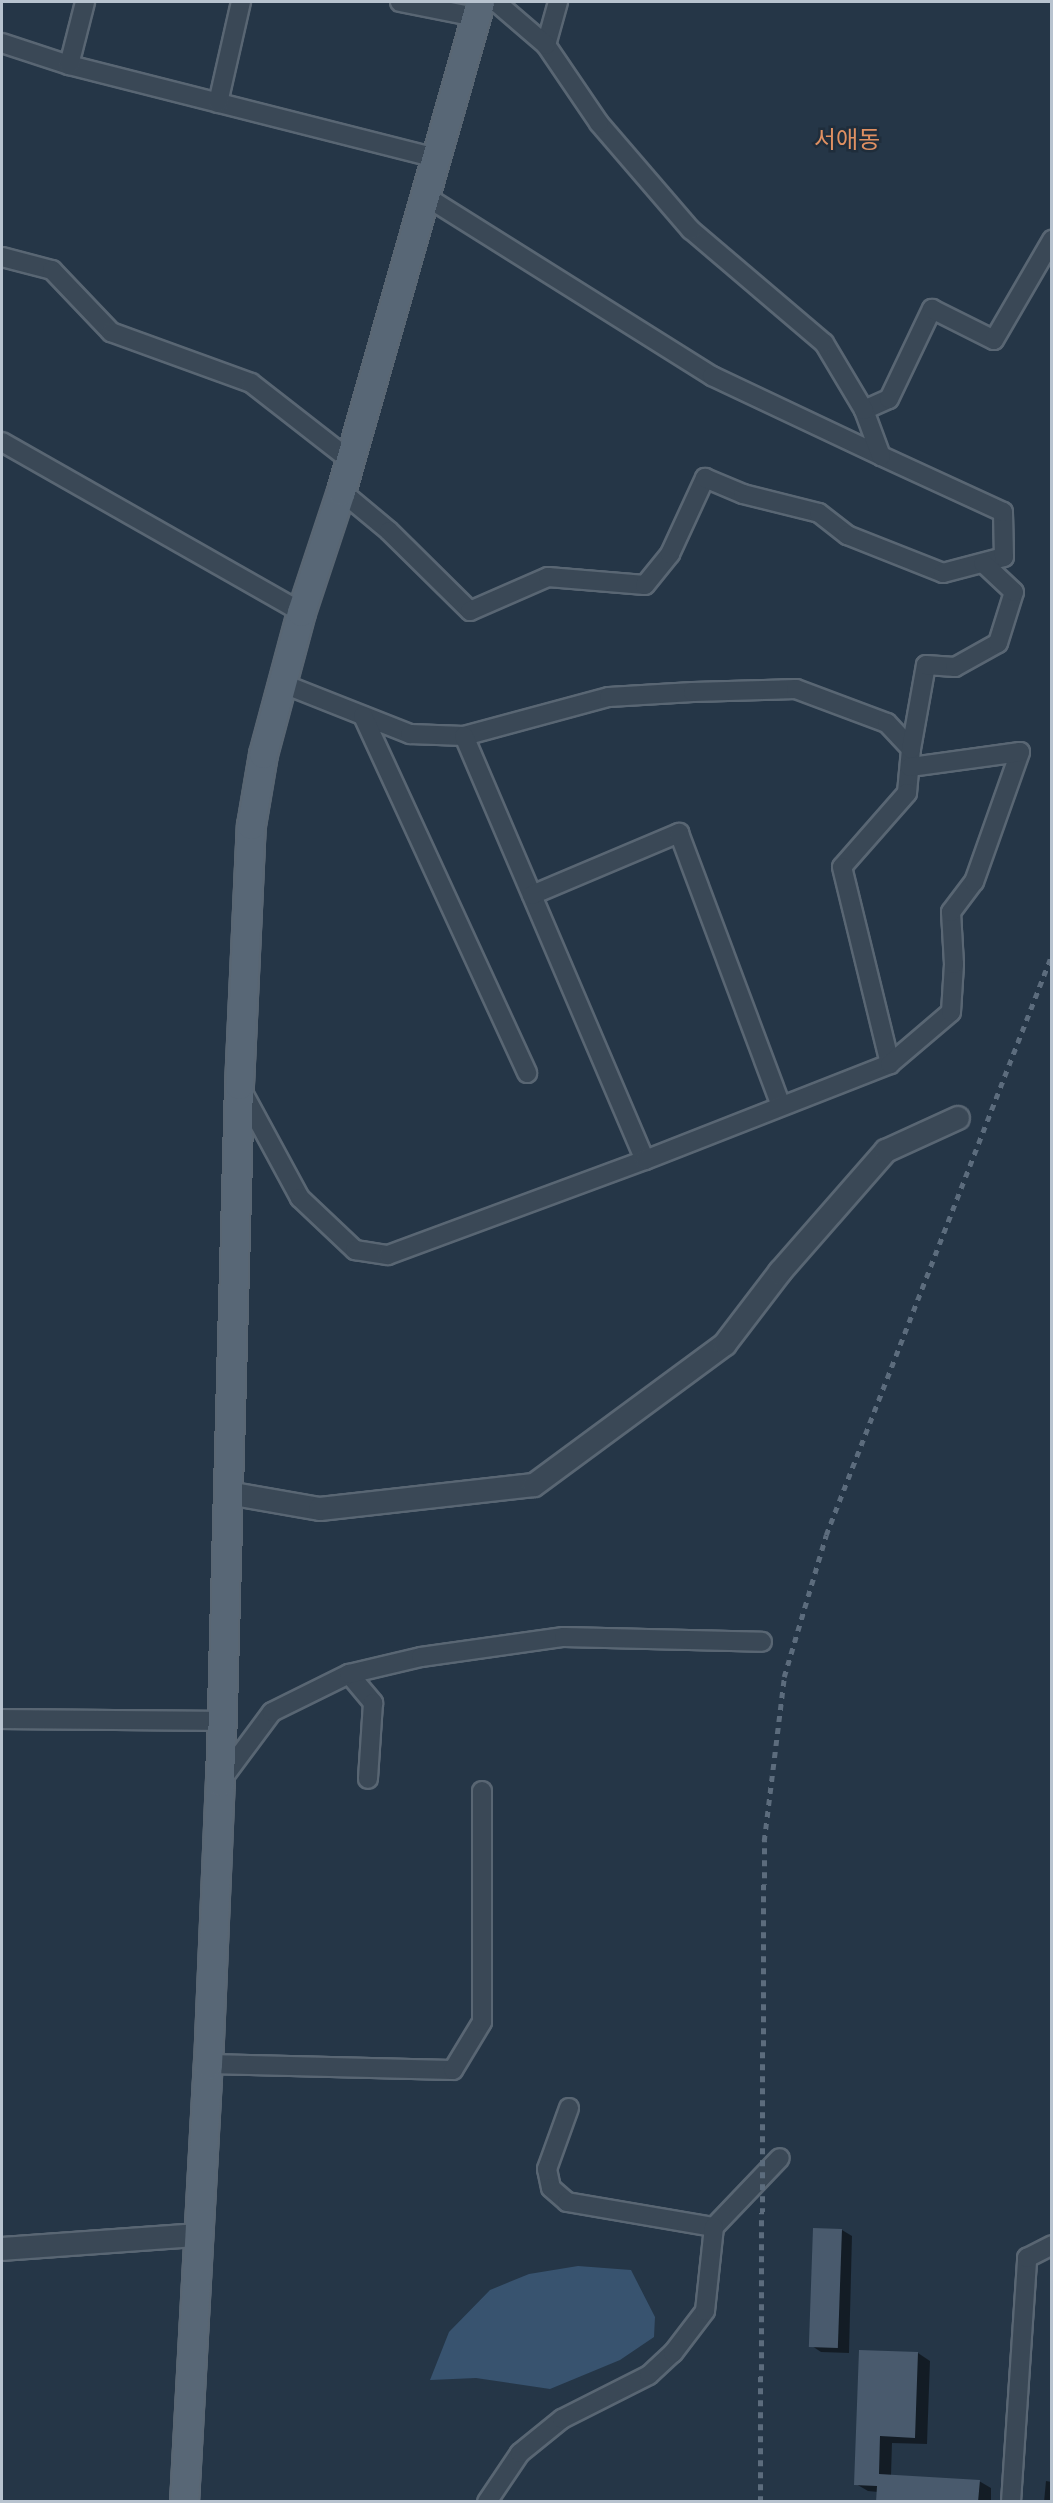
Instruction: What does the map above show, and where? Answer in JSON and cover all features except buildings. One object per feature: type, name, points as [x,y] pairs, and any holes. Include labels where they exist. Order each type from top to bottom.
[{"type":"main road","points":[[188,2499],[220,1782],[239,1085],[251,825],[263,754],[301,612],[341,490],[436,158],[484,7]]},
{"type":"street","points":[[69,65],[85,2]]},
{"type":"street","points":[[218,103],[241,2]]},
{"type":"street","points":[[400,2],[484,7],[546,45],[599,123],[691,230],[824,343],[864,410],[881,456]]},
{"type":"street","points":[[546,45],[558,2]]},
{"type":"street","points":[[2,43],[69,65],[436,158]]},
{"type":"street","points":[[341,490],[389,531],[470,611],[548,577],[645,585],[670,554],[705,478],[743,494],[819,513],[847,534],[943,573],[1004,557],[1003,512],[712,376],[425,196]]},
{"type":"street","points":[[864,410],[889,399],[932,309],[994,340],[1052,240]]},
{"type":"street","points":[[2,257],[52,270],[111,332],[251,383],[350,460]]},
{"type":"street","points":[[2,442],[301,612]]},
{"type":"street","points":[[890,1064],[842,867],[907,793],[910,758],[926,664],[955,668],[998,643],[1014,592],[983,562]]},
{"type":"street","points":[[281,683],[410,734],[464,736],[609,697],[796,689],[887,723],[910,758]]},
{"type":"street","points":[[363,716],[527,1073]]},
{"type":"street","points":[[464,736],[645,1160]]},
{"type":"street","points":[[239,1085],[300,1198],[355,1250],[388,1256],[645,1160],[890,1064],[951,1012],[954,964],[951,912],[974,882],[1020,752],[910,758]]},
{"type":"street","points":[[532,895],[679,833],[781,1106]]},
{"type":"street","points":[[228,1493],[320,1509],[534,1485],[725,1344],[780,1272],[886,1151],[958,1118]]},
{"type":"street","points":[[220,1782],[272,1712],[349,1674],[421,1657],[564,1637],[762,1642]]},
{"type":"street","points":[[349,1674],[373,1703],[368,1779]]},
{"type":"street","points":[[2,1719],[222,1720]]},
{"type":"street","points":[[208,2064],[453,2070],[482,2022],[482,1791]]},
{"type":"street","points":[[569,2108],[547,2169],[550,2188],[567,2202],[714,2227]]},
{"type":"street","points":[[486,2502],[520,2453],[562,2419],[649,2375],[673,2353],[705,2311],[714,2227],[780,2158]]},
{"type":"street","points":[[2,2249],[199,2235]]},
{"type":"street","points":[[1011,2502],[1027,2258],[1052,2245]]},
{"type":"water","points":[[578,2266],[631,2270],[655,2317],[654,2337],[620,2360],[550,2389],[476,2378],[430,2380],[449,2332],[490,2290],[529,2274]]},
{"type":"railway","points":[[760,2502],[764,1841],[784,1677],[826,1535],[1052,954]]},
{"type":"district","name":"서애동","points":[[847,139]]}]
